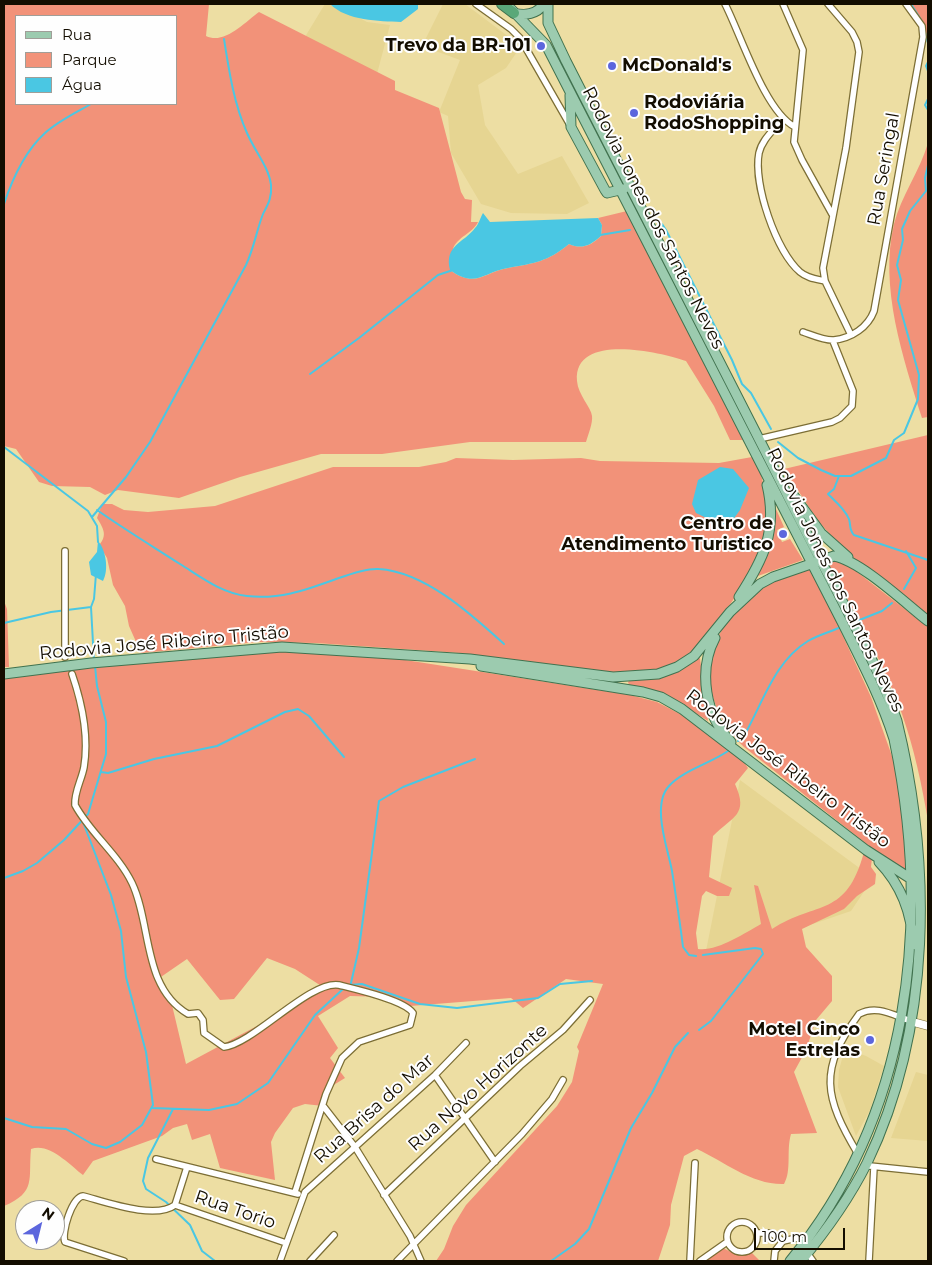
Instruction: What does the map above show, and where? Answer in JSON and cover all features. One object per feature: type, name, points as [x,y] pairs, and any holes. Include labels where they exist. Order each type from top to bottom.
[{"type":"highway","points":[[502,4],[511,8]]},
{"type":"main road","points":[[511,8],[528,14],[536,12],[546,4]]},
{"type":"main road","name":"Rodovia Jones dos Santos Neves","points":[[546,4],[551,31],[775,469],[865,669],[893,738],[908,796],[917,883],[918,935],[908,1020],[892,1079],[859,1156],[836,1198],[790,1261]]},
{"type":"main road","name":"Rodovia Jones dos Santos Neves","points":[[511,8],[546,45],[763,470],[816,561],[882,684],[902,736],[920,812],[928,889],[925,965],[917,1021],[900,1082],[870,1166],[838,1210],[807,1259]]},
{"type":"main road","points":[[570,92],[571,127],[607,193],[620,191],[630,186]]},
{"type":"main road","points":[[775,469],[822,533],[863,570]]},
{"type":"main road","points":[[756,766],[723,733],[714,718],[707,694],[706,670],[711,645],[766,550],[771,510],[763,470]]},
{"type":"main road","name":"Rodovia José Ribeiro Tristão","points":[[4,674],[271,647],[361,650],[446,657],[613,677],[658,674],[677,667],[694,656],[727,615],[760,584],[816,561],[834,556],[863,570],[928,621]]},
{"type":"main road","name":"Rodovia José Ribeiro Tristão","points":[[446,657],[508,671],[612,686],[661,697],[682,709],[866,850],[928,889]]},
{"type":"main road","points":[[866,850],[883,867],[904,900],[911,920],[914,963]]},
{"type":"main road","points":[[917,1021],[926,996]]},
{"type":"street","points":[[476,4],[511,29],[520,38],[571,127]]},
{"type":"street","points":[[725,4],[762,86],[783,118],[795,127]]},
{"type":"street","points":[[783,4],[803,50],[804,61],[794,138],[797,150],[832,214]]},
{"type":"street","points":[[828,4],[852,32],[859,48],[846,148],[823,268],[825,281],[851,335]]},
{"type":"street","name":"Rua Seringal","points":[[833,341],[851,335],[868,324],[878,298],[923,37],[919,21],[906,4]]},
{"type":"street","points":[[783,118],[768,136],[759,154],[760,183],[777,238],[794,264],[807,277],[825,281]]},
{"type":"street","points":[[759,439],[832,422],[840,418],[852,406],[853,391],[833,341],[803,332]]},
{"type":"street","points":[[64,657],[65,551]]},
{"type":"street","points":[[72,674],[80,700],[86,738],[84,764],[75,802],[87,822],[131,881],[139,901],[154,965],[162,989],[167,997],[184,1012],[190,1014],[198,1013],[203,1020],[204,1033],[222,1046],[227,1047],[290,1007],[326,986],[334,984],[410,1009],[413,1018],[410,1024],[365,1040],[347,1052],[336,1068],[295,1192]]},
{"type":"street","name":"Rua Novo Horizonte","points":[[384,1195],[520,1066],[563,1030],[590,1000]]},
{"type":"street","points":[[859,1156],[846,1135],[831,1097],[828,1079],[832,1066],[859,1014],[867,1010],[876,1010],[908,1020]]},
{"type":"street","points":[[917,1021],[928,1026]]},
{"type":"street","name":"Rua Brisa do Mar","points":[[302,1196],[435,1075],[466,1043]]},
{"type":"street","points":[[435,1075],[495,1162]]},
{"type":"street","points":[[397,1261],[495,1162],[552,1099],[563,1080]]},
{"type":"street","points":[[324,1107],[355,1147],[415,1244],[421,1261]]},
{"type":"street","points":[[156,1159],[295,1192],[302,1196],[280,1261]]},
{"type":"street","points":[[690,1261],[695,1162]]},
{"type":"street","points":[[869,1261],[870,1166],[928,1172]]},
{"type":"street","points":[[124,1261],[64,1240],[72,1206],[76,1199],[83,1196],[128,1208],[159,1212],[168,1210],[175,1205],[187,1167]]},
{"type":"street","name":"Rua Torio","points":[[175,1205],[286,1243]]},
{"type":"street","points":[[700,1261],[727,1242],[729,1230],[737,1224],[751,1225],[758,1232],[771,1233],[783,1241]]},
{"type":"street","points":[[727,1242],[736,1250],[746,1251],[755,1242],[758,1232]]},
{"type":"street","points":[[310,1261],[334,1235]]},
{"type":"street","points":[[774,1261],[775,1251],[783,1241],[796,1238],[805,1242]]},
{"type":"shaded area","points":[[325,4],[334,4],[367,22],[390,25],[374,85],[300,45]]},
{"type":"shaded area","points":[[443,4],[465,4],[521,46],[506,68],[478,85],[485,125],[518,174],[562,156],[589,203],[567,214],[511,213],[481,204],[451,153],[448,116],[439,112],[460,60],[422,46]]},
{"type":"shaded area","points":[[740,780],[873,878],[851,911],[704,961]]},
{"type":"shaded area","points":[[845,1048],[866,1056],[884,1066],[870,1110],[856,1136],[838,1087],[839,1070]]},
{"type":"shaded area","points":[[916,1072],[928,1075],[928,1141],[891,1138]]},
{"type":"green space","points":[[4,4],[209,4],[206,36],[213,38],[220,38],[234,32],[259,12],[395,81],[395,90],[439,108],[461,192],[465,199],[472,200],[471,222],[478,222],[473,229],[458,241],[452,251],[450,270],[459,276],[473,279],[480,278],[500,270],[540,261],[554,255],[569,244],[578,247],[590,244],[601,236],[602,225],[598,218],[627,211],[743,440],[730,440],[714,406],[686,361],[657,353],[620,349],[603,351],[589,356],[579,366],[578,386],[592,416],[586,442],[470,442],[382,454],[321,454],[240,477],[179,498],[118,490],[105,495],[90,487],[52,486],[39,482],[16,449],[4,446]]},
{"type":"green space","points":[[910,4],[928,4],[928,37]]},
{"type":"green space","points":[[928,143],[928,417],[922,418],[895,322],[889,272],[890,248],[897,214]]},
{"type":"green space","points":[[627,190],[815,556],[812,558],[623,192]]},
{"type":"green space","points":[[928,435],[928,616],[846,552],[818,521],[784,469]]},
{"type":"green space","points":[[752,457],[760,470],[766,496],[768,524],[755,567],[715,627],[692,654],[665,670],[632,674],[549,666],[460,653],[316,643],[258,642],[141,653],[129,626],[125,606],[113,585],[107,558],[99,545],[104,535],[103,528],[97,518],[102,504],[112,504],[124,510],[148,512],[215,506],[333,467],[419,467],[446,462],[456,458],[513,460],[581,458],[600,461],[719,463]]},
{"type":"green space","points":[[776,509],[784,527],[777,530],[782,542],[790,539],[803,560],[755,577],[767,556]]},
{"type":"green space","points":[[832,560],[843,561],[928,627],[928,821],[917,767],[902,714],[877,656],[828,563]]},
{"type":"green space","points":[[806,567],[813,571],[871,697],[898,773],[910,874],[869,846],[744,747],[728,729],[711,690],[710,669],[714,650],[722,630],[734,612],[758,590]]},
{"type":"green space","points":[[4,601],[7,609],[9,667],[4,667]]},
{"type":"green space","points":[[258,651],[373,655],[630,695],[657,702],[682,715],[743,761],[748,768],[735,784],[740,802],[737,814],[713,836],[709,877],[732,888],[729,896],[717,896],[706,891],[702,896],[696,933],[698,949],[722,945],[761,924],[754,885],[758,886],[772,929],[839,898],[857,873],[864,852],[872,858],[871,867],[876,874],[875,884],[857,896],[844,909],[802,929],[806,947],[832,976],[832,1001],[816,1020],[806,1050],[794,1072],[817,1133],[791,1134],[788,1173],[784,1184],[761,1181],[750,1177],[697,1149],[684,1156],[671,1205],[670,1225],[658,1261],[436,1261],[444,1249],[453,1226],[466,1205],[557,1106],[572,1082],[579,1051],[577,1047],[603,984],[566,979],[523,1008],[511,998],[410,1006],[387,997],[350,996],[318,1016],[338,1048],[330,1058],[345,1078],[327,1089],[323,1106],[305,1104],[293,1108],[275,1133],[271,1142],[275,1180],[220,1168],[210,1134],[192,1140],[187,1124],[173,1128],[162,1136],[93,1161],[83,1175],[52,1152],[38,1148],[31,1149],[29,1184],[22,1195],[4,1206],[4,676]],"holes":[[[267,958],[295,969],[326,989],[186,1064],[172,1005],[155,981],[187,959],[220,1000],[234,999]]]},
{"type":"green space","points":[[700,658],[708,721],[666,694],[629,685],[628,682],[630,680],[682,668]]},
{"type":"green space","points":[[723,1248],[737,1255],[751,1252],[759,1260],[705,1261]]},
{"type":"water","points":[[330,4],[418,4],[418,9],[401,22],[383,21],[354,17],[337,10]]},
{"type":"water","points":[[483,213],[490,222],[598,218],[602,225],[601,236],[586,246],[578,247],[569,244],[554,255],[526,265],[499,270],[473,279],[459,276],[450,270],[450,255],[456,245],[471,233]]},
{"type":"water","points":[[720,467],[733,469],[749,488],[740,510],[727,528],[696,513],[692,504],[698,480]]},
{"type":"water","points":[[98,541],[106,560],[106,571],[103,581],[91,575],[89,562],[97,552]]},
{"type":"waterway","points":[[911,4],[923,23]]},
{"type":"waterway","points":[[925,32],[928,43]]},
{"type":"waterway","points":[[92,517],[126,477],[150,442],[246,265],[270,197],[270,178],[242,122],[235,99],[224,39]]},
{"type":"waterway","points":[[928,62],[926,66],[928,71]]},
{"type":"waterway","points":[[928,99],[925,105],[928,110]]},
{"type":"waterway","points":[[4,204],[20,166],[31,148],[55,125],[89,105]]},
{"type":"waterway","points":[[778,442],[798,458],[821,470],[835,476],[851,476],[886,458],[894,440],[904,433],[918,399],[919,375],[898,300],[901,280],[897,265],[903,240],[902,229],[910,211],[926,191],[925,178],[928,165]]},
{"type":"waterway","points":[[658,225],[662,224],[666,230],[732,360],[742,384],[751,393],[771,429]]},
{"type":"waterway","points":[[600,235],[630,230]]},
{"type":"waterway","points":[[310,374],[359,338],[438,275],[453,270]]},
{"type":"waterway","points":[[4,447],[88,511],[97,526],[98,542]]},
{"type":"waterway","points":[[839,476],[834,489],[828,494],[840,505],[847,515],[854,535],[928,560]]},
{"type":"waterway","points":[[97,510],[204,579],[229,592],[259,597],[283,595],[305,590],[364,570],[379,569],[396,572],[430,586],[446,596],[504,644]]},
{"type":"waterway","points":[[904,589],[916,568],[906,551]]},
{"type":"waterway","points":[[94,661],[91,607],[94,599],[96,574]]},
{"type":"waterway","points":[[857,621],[882,611],[892,603]]},
{"type":"waterway","points":[[4,623],[51,612],[91,607]]},
{"type":"waterway","points":[[738,741],[745,734],[771,683],[787,659],[808,641],[841,627]]},
{"type":"waterway","points":[[4,878],[37,863],[64,840],[88,814],[106,754],[106,722],[97,686],[95,666]]},
{"type":"waterway","points":[[101,772],[108,773],[154,759],[217,746],[285,712],[298,709],[309,716],[344,757]]},
{"type":"waterway","points":[[696,956],[689,955],[683,947],[672,871],[662,827],[661,804],[669,786],[681,776],[728,751]]},
{"type":"waterway","points":[[351,983],[359,948],[379,801],[403,787],[475,759]]},
{"type":"waterway","points":[[4,1118],[32,1127],[66,1129],[92,1144],[106,1148],[120,1142],[142,1125],[153,1105],[146,1052],[126,977],[121,931],[111,895],[83,822]]},
{"type":"waterway","points":[[699,1030],[711,1021],[763,954],[761,949],[755,948],[703,955]]},
{"type":"waterway","points":[[349,985],[362,984],[420,1004],[457,1008],[538,998],[560,984],[592,981]]},
{"type":"waterway","points":[[152,1108],[209,1110],[237,1104],[268,1083],[315,1015],[343,989]]},
{"type":"waterway","points":[[551,1261],[575,1244],[589,1229],[631,1128],[652,1093],[675,1047],[688,1033]]},
{"type":"waterway","points":[[173,1109],[148,1158],[143,1181],[146,1189],[166,1202],[190,1225],[202,1251],[215,1261]]},
{"type":"place","name":"Trevo da BR-101","points":[[541,46]]},
{"type":"place","name":"McDonald's","points":[[612,66]]},
{"type":"place","name":"Rodoviária RodoShopping","points":[[634,113]]},
{"type":"place","name":"Centro de Atendimento Turistico","points":[[783,534]]},
{"type":"place","name":"Motel Cinco Estrelas","points":[[870,1040]]}]
